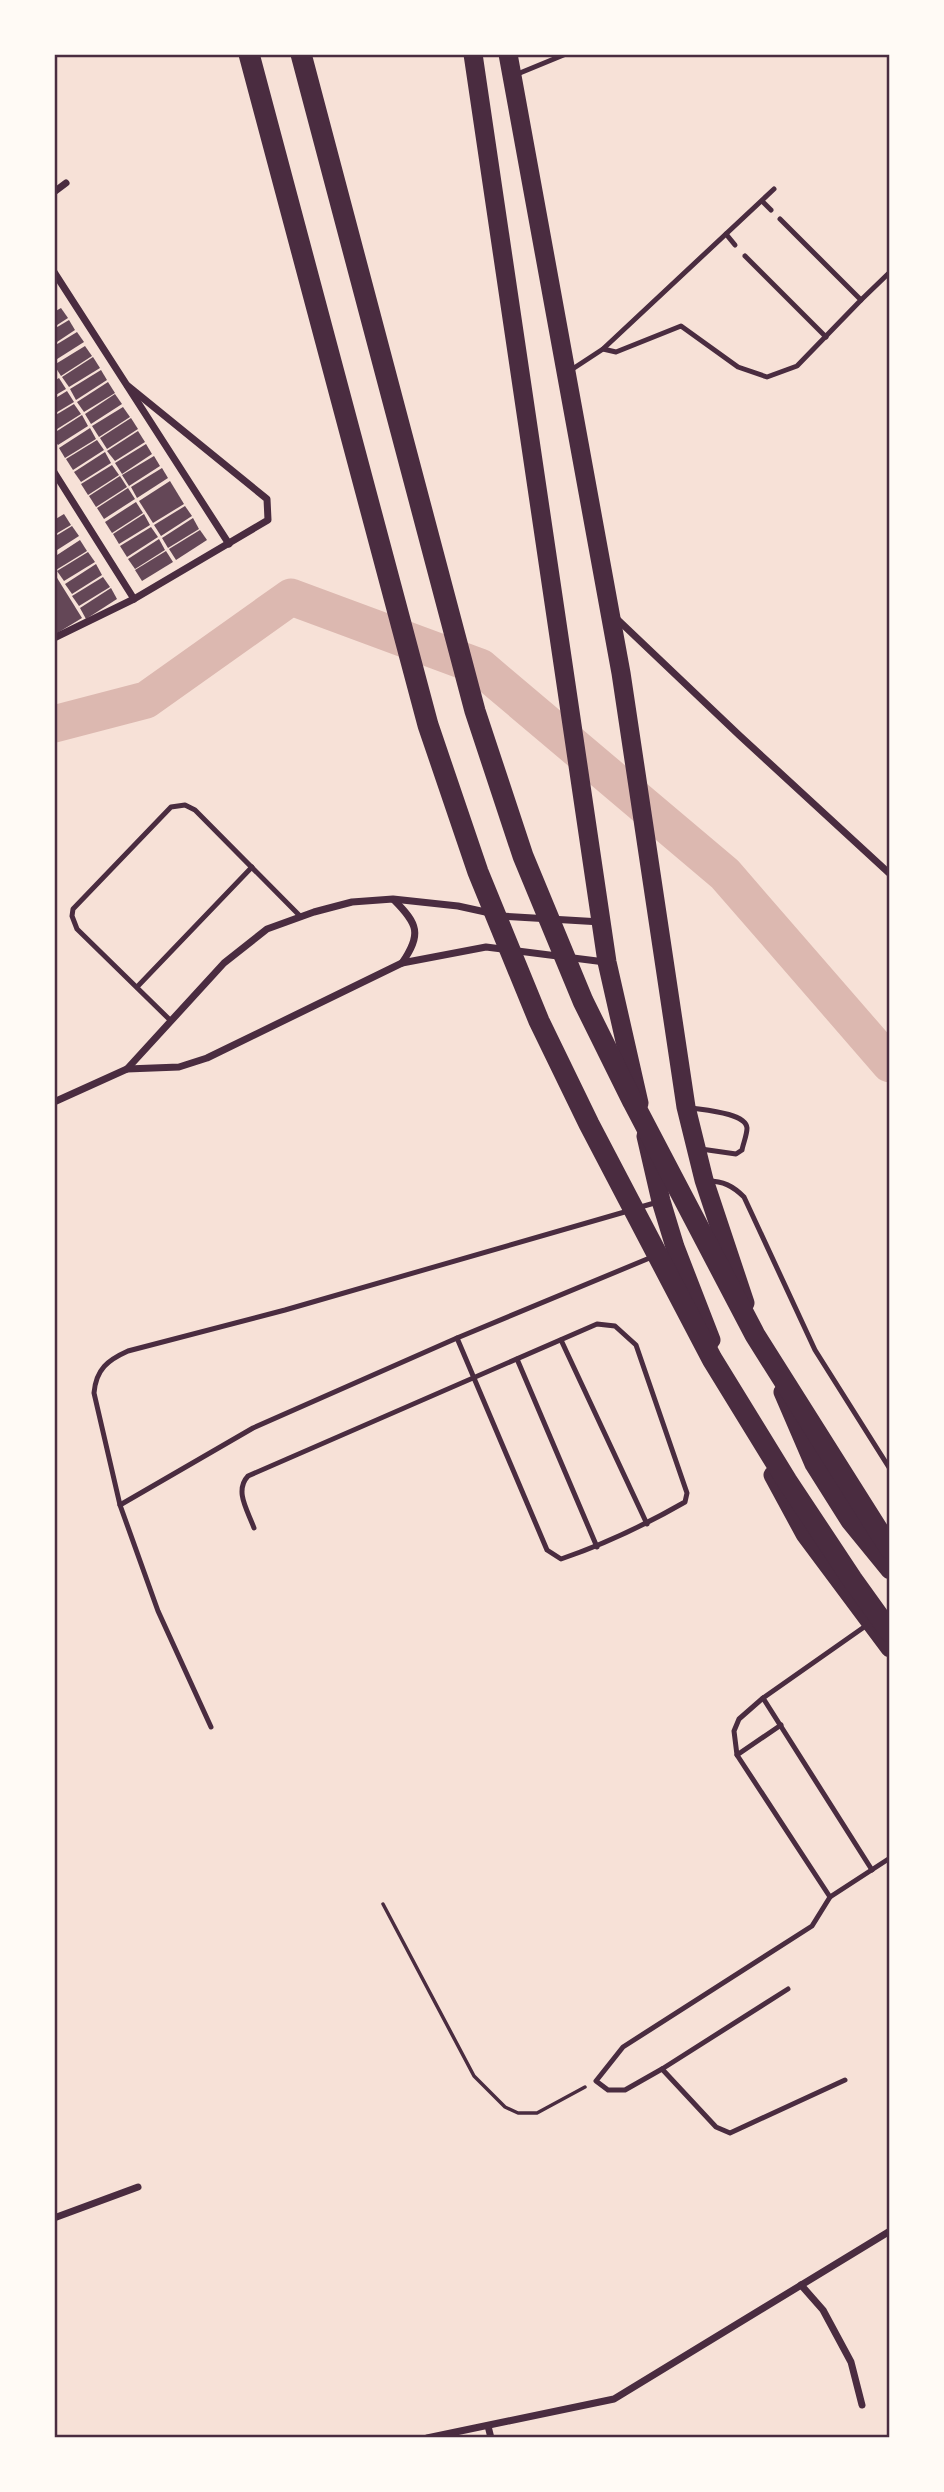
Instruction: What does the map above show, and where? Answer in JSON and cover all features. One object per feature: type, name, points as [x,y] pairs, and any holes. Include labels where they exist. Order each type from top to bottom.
[{"type":"highway","points":[[249,54],[428,725],[478,873],[539,1021],[589,1124],[712,1359],[852,1580],[890,1648]]},
{"type":"highway","points":[[301,54],[475,711],[523,856],[583,1002],[632,1102],[755,1335],[890,1549]]},
{"type":"highway","points":[[473,54],[607,962],[661,1201],[675,1247],[741,1419],[805,1534],[880,1627]]},
{"type":"highway","points":[[508,54],[621,673],[667,986],[695,1148],[749,1315],[814,1464],[850,1521],[890,1570]]},
{"type":"street","points":[[54,192],[66,183]]},
{"type":"street","points":[[54,272],[229,544]]},
{"type":"street","points":[[54,638],[134,598],[268,520],[267,499],[128,386]]},
{"type":"street","points":[[54,472],[134,598]]},
{"type":"street","points":[[609,611],[887,872]]},
{"type":"street","points":[[393,899],[411,919],[416,932],[414,945],[402,963]]},
{"type":"street","points":[[127,1069],[224,963],[267,929],[301,917],[352,902],[393,899],[458,906],[509,918],[602,922]]},
{"type":"street","points":[[54,1102],[127,1069],[180,1066],[207,1058],[402,963],[486,947],[607,962]]},
{"type":"street","points":[[54,2218],[138,2187]]},
{"type":"street","points":[[428,2438],[614,2399],[890,2231]]},
{"type":"street","points":[[801,2285],[823,2310],[851,2362],[862,2405]]},
{"type":"street","points":[[488,2426],[491,2438]]},
{"type":"lane","points":[[512,77],[566,54]]},
{"type":"lane","points":[[567,372],[603,349],[774,189]]},
{"type":"lane","points":[[761,201],[771,210]]},
{"type":"lane","points":[[780,219],[862,300]]},
{"type":"lane","points":[[726,234],[735,245]]},
{"type":"lane","points":[[745,256],[826,337]]},
{"type":"lane","points":[[603,349],[616,352],[681,326],[738,367],[767,377],[797,366],[890,272]]},
{"type":"lane","points":[[170,1020],[77,929],[72,916],[73,909],[171,807],[185,805],[195,810],[301,917]]},
{"type":"lane","points":[[137,987],[252,867]]},
{"type":"lane","points":[[686,1107],[734,1115],[744,1120],[747,1127],[741,1150],[736,1154],[695,1148]]},
{"type":"lane","points":[[704,1181],[718,1181],[734,1187],[744,1197],[815,1350],[890,1469]]},
{"type":"lane","points":[[211,1727],[158,1611],[120,1505],[94,1393],[95,1380],[100,1370],[112,1358],[128,1350],[285,1310],[661,1201]]},
{"type":"lane","points":[[120,1505],[253,1428],[457,1338],[675,1247]]},
{"type":"lane","points":[[254,1528],[240,1492],[248,1476],[472,1378],[597,1324],[610,1324],[636,1345],[687,1493],[685,1502],[648,1524],[597,1547],[561,1559],[547,1550],[472,1378],[457,1338]]},
{"type":"lane","points":[[561,1340],[648,1524]]},
{"type":"lane","points":[[517,1359],[597,1547]]},
{"type":"lane","points":[[830,1897],[737,1755],[734,1731],[738,1719],[763,1698],[880,1627]]},
{"type":"lane","points":[[763,1698],[872,1870]]},
{"type":"lane","points":[[737,1755],[781,1725]]},
{"type":"lane","points":[[788,1989],[625,2090],[608,2090],[596,2081],[623,2047],[812,1926],[830,1897],[890,1858]]},
{"type":"lane","points":[[662,2069],[716,2127],[730,2133],[845,2080]]},
{"type":"path","points":[[383,1904],[474,2076],[506,2107],[519,2113],[537,2113],[596,2081]]},
{"type":"building","points":[[61,308],[68,318],[54,327],[54,312]]},
{"type":"building","points":[[69,320],[75,330],[54,344],[54,329]]},
{"type":"building","points":[[77,332],[84,342],[54,361],[54,346]]},
{"type":"building","points":[[85,346],[92,356],[61,376],[54,365]]},
{"type":"building","points":[[93,357],[100,368],[69,387],[62,377]]},
{"type":"building","points":[[101,370],[107,380],[76,400],[70,389]]},
{"type":"building","points":[[59,378],[66,389],[54,396],[54,381]]},
{"type":"building","points":[[108,382],[115,393],[84,412],[77,402]]},
{"type":"building","points":[[67,391],[74,402],[54,414],[54,399]]},
{"type":"building","points":[[115,394],[122,404],[91,424],[85,414]]},
{"type":"building","points":[[74,404],[81,414],[54,431],[54,416]]},
{"type":"building","points":[[123,407],[130,417],[99,437],[92,426]]},
{"type":"building","points":[[82,415],[88,426],[58,445],[54,440],[54,433]]},
{"type":"building","points":[[131,418],[138,429],[107,449],[100,438]]},
{"type":"building","points":[[90,428],[96,439],[65,458],[59,448]]},
{"type":"building","points":[[138,431],[145,442],[115,461],[107,451]]},
{"type":"building","points":[[97,440],[104,450],[73,470],[66,459]]},
{"type":"building","points":[[146,444],[152,454],[122,474],[115,463]]},
{"type":"building","points":[[105,452],[111,463],[81,482],[74,472]]},
{"type":"building","points":[[154,456],[160,466],[129,486],[122,475]]},
{"type":"building","points":[[112,465],[119,475],[88,495],[81,484]]},
{"type":"building","points":[[162,468],[168,478],[137,498],[131,487]]},
{"type":"building","points":[[120,476],[127,487],[96,507],[89,496]]},
{"type":"building","points":[[170,481],[184,504],[153,523],[139,501]]},
{"type":"building","points":[[128,488],[135,499],[104,519],[97,508]]},
{"type":"building","points":[[136,502],[143,513],[112,533],[105,522]]},
{"type":"building","points":[[185,506],[192,516],[161,536],[154,525]]},
{"type":"building","points":[[64,514],[71,525],[54,535],[54,520]]},
{"type":"building","points":[[144,514],[150,525],[119,544],[113,534]]},
{"type":"building","points":[[193,518],[199,529],[168,548],[162,538]]},
{"type":"building","points":[[72,526],[79,536],[54,552],[54,537]]},
{"type":"building","points":[[151,527],[158,537],[127,557],[120,546]]},
{"type":"building","points":[[200,530],[207,540],[176,560],[169,549]]},
{"type":"building","points":[[159,539],[165,550],[135,569],[128,559]]},
{"type":"building","points":[[80,540],[87,551],[56,570],[54,557]]},
{"type":"building","points":[[166,551],[173,562],[142,581],[135,570]]},
{"type":"building","points":[[88,552],[95,562],[64,581],[57,571]]},
{"type":"building","points":[[96,564],[102,575],[72,594],[65,584]]},
{"type":"building","points":[[54,573],[82,618],[54,635]]},
{"type":"building","points":[[103,577],[110,587],[79,606],[72,596]]},
{"type":"building","points":[[111,588],[117,599],[86,619],[80,608]]},
{"type":"waterway","points":[[54,724],[146,700],[291,597],[480,667],[725,874],[890,1064]]}]
